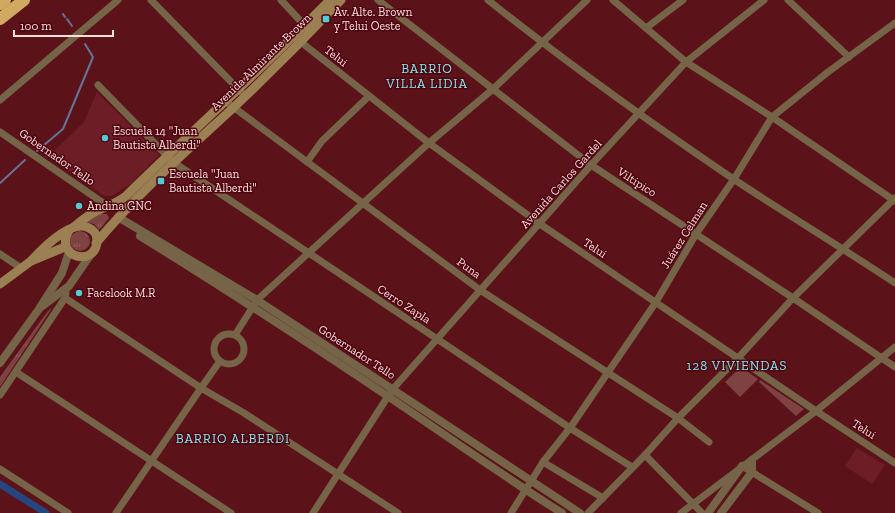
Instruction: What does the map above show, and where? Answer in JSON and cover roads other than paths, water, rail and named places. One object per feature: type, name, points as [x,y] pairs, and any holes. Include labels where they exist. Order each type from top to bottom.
[{"type":"highway","points":[[2,14],[5,0]]},
{"type":"highway","points":[[2,14],[24,0]]},
{"type":"main road","name":"Avenida Almirante Brown","points":[[308,29],[330,0]]},
{"type":"main road","name":"Avenida Almirante Brown","points":[[96,243],[169,159],[237,89],[341,0]]},
{"type":"main road","name":"Avenida Almirante Brown","points":[[31,261],[51,242],[91,215],[101,209],[109,207],[126,196],[233,107],[297,39]]},
{"type":"main road","points":[[84,226],[93,230],[97,239],[96,243],[91,254],[81,258],[74,256],[67,249],[65,238],[72,228],[84,226]]},
{"type":"main road","points":[[0,284],[31,261],[67,249]]},
{"type":"street","points":[[0,100],[118,0]]},
{"type":"street","points":[[151,0],[245,96]]},
{"type":"street","points":[[281,0],[308,29]]},
{"type":"street","name":"Viltipico","points":[[378,0],[592,165],[895,367]]},
{"type":"street","points":[[488,0],[638,113],[734,179],[895,282]]},
{"type":"street","points":[[235,335],[255,303],[429,143],[493,89],[586,0]]},
{"type":"street","points":[[588,513],[645,455],[678,418],[738,358],[793,298],[895,200],[772,117],[686,62],[613,0]]},
{"type":"street","points":[[646,28],[683,0]]},
{"type":"street","name":"Avenida Carlos Gardel","points":[[313,513],[390,393],[480,290],[638,113],[686,62],[764,0]]},
{"type":"street","points":[[788,0],[849,57]]},
{"type":"street","name":"Juárez Celman","points":[[511,513],[543,462],[570,428],[656,302],[696,234],[734,179],[772,117],[895,22]]},
{"type":"street","name":"Telui","points":[[297,39],[429,143],[540,224],[816,412],[895,463]]},
{"type":"street","name":"Cerro Zapla","points":[[98,85],[169,159],[308,254],[570,428],[632,467]]},
{"type":"street","points":[[307,162],[322,141],[369,96]]},
{"type":"street","name":"Puna","points":[[225,101],[480,290],[678,418],[709,442]]},
{"type":"street","name":"Gobernador Tello","points":[[0,132],[109,207],[126,227],[255,303],[390,393],[580,513]]},
{"type":"street","points":[[0,363],[39,309],[62,273],[67,249]]},
{"type":"street","points":[[0,254],[21,268]]},
{"type":"street","points":[[0,395],[65,298],[69,286],[91,254]]},
{"type":"street","points":[[39,309],[69,286]]},
{"type":"street","points":[[65,298],[201,388],[244,413],[398,513]]},
{"type":"street","points":[[225,334],[235,335],[240,338],[244,347],[241,357],[234,363],[224,363],[217,358],[214,349],[217,339],[225,334]]},
{"type":"street","points":[[681,513],[816,412],[895,347]]},
{"type":"street","points":[[116,513],[220,361]]},
{"type":"street","points":[[16,372],[231,513]]},
{"type":"street","name":"Gobernador Tello","points":[[390,393],[526,490],[562,513]]},
{"type":"street","points":[[645,455],[702,513]]},
{"type":"street","points":[[721,513],[752,472],[752,460]]},
{"type":"street","points":[[543,462],[603,498]]},
{"type":"street","points":[[742,466],[818,513]]},
{"type":"street","points":[[708,513],[742,466]]},
{"type":"street","points":[[0,469],[68,513]]},
{"type":"waterway","points":[[67,19],[72,26]]},
{"type":"waterway","points":[[37,151],[63,129],[93,57],[85,44]]},
{"type":"waterway","points":[[0,183],[25,160]]},
{"type":"waterway","points":[[0,484],[46,513]]},
{"type":"place","name":"Av. Alte. Brown y Telui Oeste","points":[[326,19]]},
{"type":"place","name":"Escuela 14 \"Juan Bautista Alberdi\"","points":[[105,138]]},
{"type":"place","name":"Escuela \"Juan Bautista Alberdi\"","points":[[161,181]]},
{"type":"place","name":"Andina GNC","points":[[79,206]]},
{"type":"place","name":"Facelook M.R","points":[[79,293]]},
{"type":"district","name":"BARRIO VILLA LIDIA","points":[[427,76]]},
{"type":"district","name":"128 VIVIENDAS","points":[[737,365]]},
{"type":"district","name":"BARRIO ALBERDI","points":[[233,438]]}]
